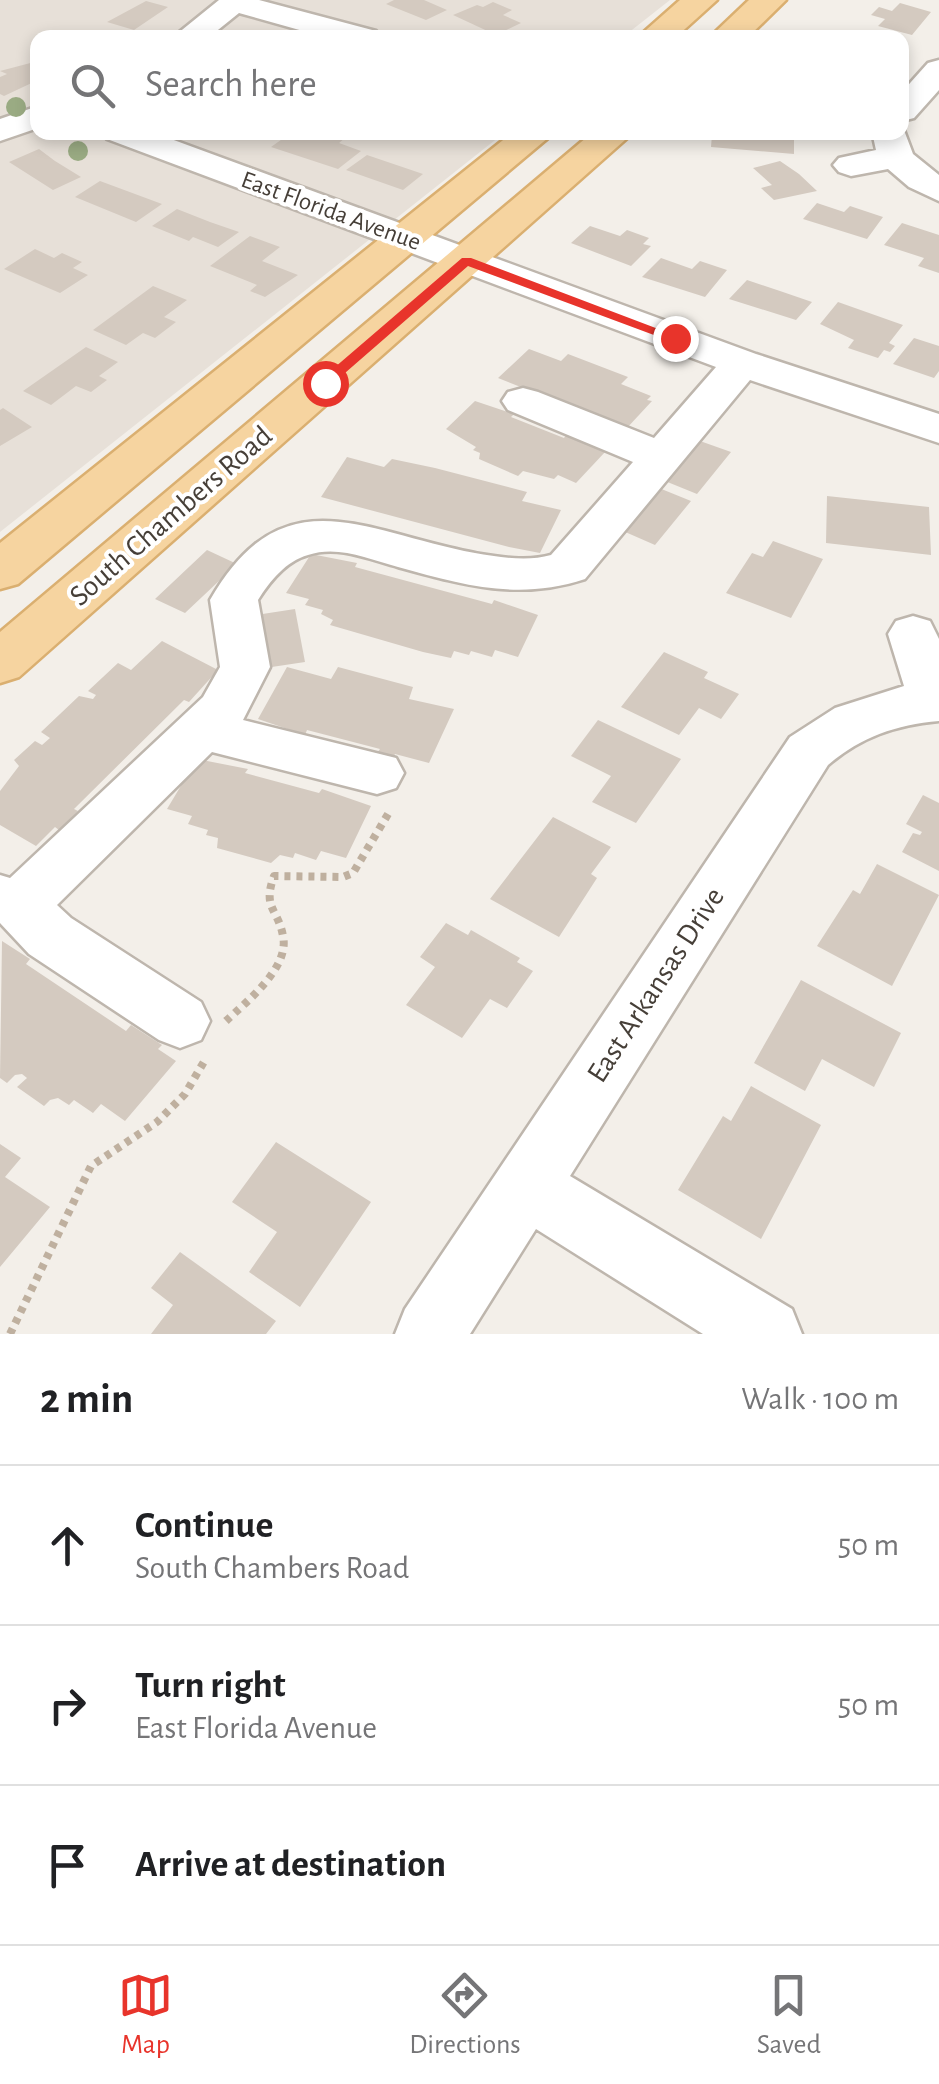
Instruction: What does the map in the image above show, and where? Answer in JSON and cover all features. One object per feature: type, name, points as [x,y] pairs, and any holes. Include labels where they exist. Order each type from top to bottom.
[{"type":"main road","points":[[664,30],[700,0]]},
{"type":"main road","points":[[735,30],[769,0]]},
{"type":"main road","name":"South Chambers Road","points":[[0,571],[527,140]]},
{"type":"main road","name":"South Chambers Road","points":[[0,664],[607,140]]},
{"type":"street","points":[[198,30],[237,1],[337,30]]},
{"type":"street","points":[[909,103],[939,70]]},
{"type":"street","points":[[0,130],[30,119]]},
{"type":"street","name":"East Florida Avenue","points":[[141,140],[742,363],[939,429]]},
{"type":"street","points":[[851,165],[892,145],[911,173],[939,190]]},
{"type":"street","points":[[180,1021],[50,936],[10,902],[221,712],[249,660],[234,600],[252,568],[268,554],[313,536],[341,535],[510,577],[553,576],[568,567],[742,363]]},
{"type":"street","points":[[523,401],[660,457]]},
{"type":"street","points":[[913,634],[936,702]]},
{"type":"street","name":"East Arkansas Drive","points":[[430,1334],[809,751],[834,731],[859,720],[887,710],[936,702]]},
{"type":"street","points":[[199,729],[377,772]]},
{"type":"street","points":[[526,1186],[767,1334]]},
{"type":"shaded area","points":[[0,0],[670,0],[632,30],[30,30],[30,140],[495,140],[0,532]]},
{"type":"building","points":[[394,0],[424,0],[447,10],[426,20],[386,4]]},
{"type":"building","points":[[146,1],[168,7],[134,30],[107,22]]},
{"type":"building","points":[[493,2],[512,10],[503,15],[521,23],[506,30],[485,30],[453,15],[477,5],[483,7]]},
{"type":"building","points":[[900,3],[931,12],[912,35],[909,30],[878,26],[885,19],[871,15],[879,7],[892,11]]},
{"type":"building","points":[[30,63],[30,84],[4,96],[0,94],[0,77],[7,74],[0,71]]},
{"type":"building","points":[[281,140],[343,140],[339,143],[361,151],[338,169],[271,147]]},
{"type":"building","points":[[712,140],[794,140],[794,154],[711,147]]},
{"type":"building","points":[[39,149],[81,177],[53,190],[9,162]]},
{"type":"building","points":[[367,155],[423,174],[403,190],[346,170]]},
{"type":"building","points":[[780,161],[817,191],[774,200],[761,188],[772,185],[753,168]]},
{"type":"building","points":[[100,181],[162,204],[136,222],[75,197]]},
{"type":"building","points":[[817,203],[844,212],[850,206],[883,217],[867,239],[803,219]]},
{"type":"building","points":[[177,209],[239,232],[218,247],[193,237],[189,241],[152,226]]},
{"type":"building","points":[[902,223],[939,235],[939,273],[918,266],[924,258],[884,245]]},
{"type":"building","points":[[590,226],[620,236],[627,230],[649,238],[643,244],[651,246],[631,266],[571,243]]},
{"type":"building","points":[[250,236],[280,247],[262,261],[298,275],[265,297],[250,291],[257,285],[210,266]]},
{"type":"building","points":[[35,249],[54,258],[62,253],[82,262],[73,268],[88,275],[60,293],[4,269]]},
{"type":"building","points":[[661,258],[692,269],[700,261],[727,270],[705,297],[642,277]]},
{"type":"building","points":[[747,280],[812,302],[796,320],[729,299]]},
{"type":"building","points":[[153,286],[187,300],[164,317],[176,322],[155,338],[143,333],[126,345],[93,330]]},
{"type":"building","points":[[838,302],[903,325],[889,343],[895,346],[890,352],[884,350],[878,358],[848,348],[854,340],[820,324]]},
{"type":"building","points":[[914,338],[939,346],[939,371],[934,378],[893,364]]},
{"type":"building","points":[[86,347],[118,362],[99,376],[107,380],[91,392],[76,386],[51,405],[23,391]]},
{"type":"building","points":[[529,349],[561,361],[568,354],[628,377],[621,384],[651,396],[647,400],[652,401],[626,429],[498,378]]},
{"type":"building","points":[[475,401],[606,451],[576,483],[558,475],[554,479],[523,471],[518,476],[479,459],[480,453],[473,450],[476,447],[446,429]]},
{"type":"building","points":[[3,408],[32,427],[0,446],[0,410]]},
{"type":"building","points":[[700,441],[731,452],[697,494],[665,481]]},
{"type":"building","points":[[347,457],[384,467],[392,459],[435,468],[527,492],[522,501],[561,510],[540,553],[509,547],[321,497]]},
{"type":"building","points":[[659,488],[691,501],[655,545],[623,531]]},
{"type":"building","points":[[827,496],[929,507],[931,555],[826,543]]},
{"type":"building","points":[[773,541],[823,559],[791,618],[726,593],[752,553],[763,557]]},
{"type":"building","points":[[207,550],[237,564],[185,613],[155,599]]},
{"type":"building","points":[[311,554],[357,563],[355,567],[492,604],[494,600],[538,615],[518,657],[495,650],[492,657],[471,651],[469,655],[454,651],[451,658],[423,652],[330,625],[333,620],[321,614],[323,610],[305,605],[309,599],[286,593]]},
{"type":"building","points":[[295,609],[305,662],[265,668],[256,615]]},
{"type":"building","points":[[162,641],[218,670],[74,809],[78,811],[59,830],[55,827],[36,846],[0,825],[0,791],[19,766],[14,760],[35,741],[42,745],[50,738],[41,732],[79,696],[93,699],[96,695],[88,691],[118,663],[131,670]]},
{"type":"building","points":[[664,652],[708,672],[704,678],[739,694],[721,719],[699,708],[679,735],[621,707]]},
{"type":"building","points":[[287,667],[331,679],[338,667],[413,687],[409,699],[454,709],[429,763],[395,754],[393,758],[377,753],[380,749],[307,730],[305,735],[258,719]]},
{"type":"building","points":[[598,720],[681,759],[636,823],[592,802],[611,776],[571,756]]},
{"type":"building","points":[[197,759],[248,769],[245,773],[319,793],[322,789],[371,806],[346,858],[321,851],[316,860],[295,853],[293,858],[280,855],[271,863],[217,848],[218,838],[206,835],[208,830],[188,824],[192,816],[167,809]]},
{"type":"building","points":[[923,795],[939,803],[939,871],[902,852],[913,833],[922,832],[906,824]]},
{"type":"building","points":[[553,817],[611,847],[591,874],[597,878],[559,937],[490,899]]},
{"type":"building","points":[[877,864],[939,895],[892,986],[817,946],[853,890],[860,894]]},
{"type":"building","points":[[446,923],[468,935],[471,930],[520,958],[517,962],[533,971],[507,1008],[490,999],[462,1038],[406,1005],[435,967],[420,957]]},
{"type":"building","points":[[2,941],[30,959],[26,964],[126,1031],[131,1025],[162,1045],[158,1049],[176,1061],[125,1121],[101,1104],[93,1113],[74,1100],[69,1105],[58,1098],[44,1106],[17,1087],[27,1078],[22,1074],[7,1083],[0,1078]]},
{"type":"building","points":[[801,980],[901,1033],[874,1087],[822,1059],[805,1091],[754,1063]]},
{"type":"building","points":[[751,1086],[821,1125],[761,1239],[678,1190],[723,1116],[731,1121]]},
{"type":"building","points":[[276,1142],[371,1202],[300,1307],[249,1272],[277,1232],[232,1202]]},
{"type":"building","points":[[0,1144],[21,1158],[5,1177],[50,1207],[0,1267]]},
{"type":"building","points":[[180,1252],[276,1321],[266,1334],[151,1334],[173,1305],[151,1288]]},
{"type":"route","points":[[325,383],[466,261],[675,338]]}]
